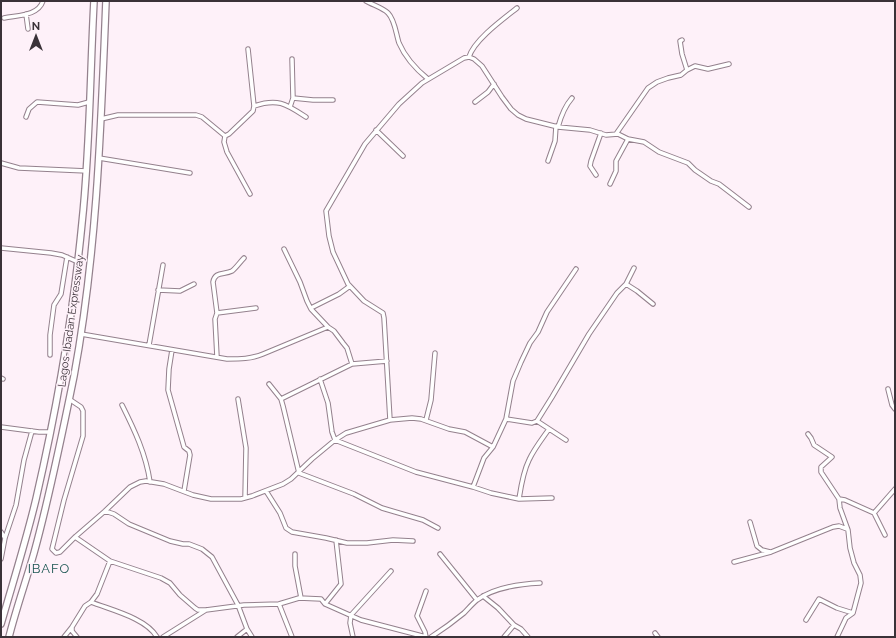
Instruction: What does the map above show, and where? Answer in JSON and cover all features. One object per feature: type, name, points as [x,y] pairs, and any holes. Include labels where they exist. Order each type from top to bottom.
[{"type":"highway","name":"Lagos-Ibadan Expressway","points":[[1,624],[29,527],[50,432],[66,348],[78,262],[87,171],[94,1]]},
{"type":"highway","name":"Lagos-Ibadan Expressway","points":[[9,637],[51,485],[81,334],[100,158],[106,1]]},
{"type":"street","points":[[4,18],[37,11],[43,1]]},
{"type":"street","points":[[366,1],[387,12],[404,51],[420,72],[428,79]]},
{"type":"street","points":[[469,57],[476,44],[517,8]]},
{"type":"street","points":[[26,14],[28,29]]},
{"type":"street","points":[[682,40],[680,41],[682,54],[687,70]]},
{"type":"street","points":[[248,49],[254,106],[253,112],[225,136],[224,142],[227,152],[250,194]]},
{"type":"street","points":[[390,420],[383,313],[364,301],[350,286],[333,252],[329,236],[326,211],[365,144],[399,104],[428,79],[464,58],[469,57],[474,59],[482,66],[502,97],[518,115],[526,119],[557,126],[590,130],[609,135],[616,134],[628,139],[644,142],[659,152],[688,163],[695,170],[711,181],[719,184],[749,207]]},
{"type":"street","points":[[290,107],[292,98],[292,59]]},
{"type":"street","points":[[616,134],[648,88],[657,82],[681,75],[695,66],[708,69],[729,64]]},
{"type":"street","points":[[475,102],[488,92],[494,84]]},
{"type":"street","points":[[292,98],[333,100]]},
{"type":"street","points":[[548,161],[555,141],[557,126],[567,104],[572,98]]},
{"type":"street","points":[[26,118],[29,109],[37,102],[78,105],[89,102]]},
{"type":"street","points":[[254,106],[271,102],[283,104],[306,116]]},
{"type":"street","points":[[101,118],[118,115],[140,114],[196,115],[202,117],[225,136]]},
{"type":"street","points":[[376,130],[403,156]]},
{"type":"street","points":[[596,175],[592,171],[590,161],[601,133]]},
{"type":"street","points":[[610,184],[616,171],[616,161],[628,139]]},
{"type":"street","points":[[100,158],[190,173]]},
{"type":"street","points":[[1,163],[19,168],[87,171]]},
{"type":"street","points":[[1,248],[51,252],[78,262]]},
{"type":"street","points":[[284,249],[300,282],[306,301],[310,308],[318,319],[334,331],[347,348],[352,364]]},
{"type":"street","points":[[50,355],[50,335],[54,305],[60,294],[67,257]]},
{"type":"street","points":[[217,357],[215,319],[217,313],[213,282],[214,278],[216,275],[231,271],[244,258]]},
{"type":"street","points":[[149,345],[163,265]]},
{"type":"street","points":[[506,419],[532,424],[537,421],[556,392],[589,334],[617,294],[626,284],[634,268]]},
{"type":"street","points":[[473,486],[484,458],[493,448],[506,419],[513,381],[530,343],[538,332],[547,312],[576,269]]},
{"type":"street","points":[[158,290],[180,292],[194,284]]},
{"type":"street","points":[[626,284],[653,304]]},
{"type":"street","points":[[310,308],[332,298],[350,286]]},
{"type":"street","points":[[217,313],[256,308]]},
{"type":"street","points":[[81,334],[217,357],[244,359],[252,358],[328,327]]},
{"type":"street","points":[[172,350],[168,390],[184,447],[189,451],[190,455],[184,491]]},
{"type":"street","points":[[426,420],[431,400],[435,353]]},
{"type":"street","points":[[281,399],[352,364],[387,361]]},
{"type":"street","points":[[320,379],[328,403],[332,432],[335,440],[416,472],[473,486],[491,493],[518,499],[552,498]]},
{"type":"street","points":[[269,384],[281,399],[299,473]]},
{"type":"street","points":[[888,389],[892,405],[895,409]]},
{"type":"street","points":[[69,399],[82,407],[83,436],[64,500],[52,549],[56,553],[60,552],[75,536],[134,484],[140,482],[150,482],[164,484],[211,499],[245,498],[283,484],[299,473],[312,459],[346,433],[390,420],[412,418],[426,420],[449,430],[465,432],[493,448]]},
{"type":"street","points":[[238,399],[246,448],[245,498]]},
{"type":"street","points":[[122,405],[134,429],[143,453],[149,471],[150,482]]},
{"type":"street","points":[[537,421],[566,440]]},
{"type":"street","points":[[1,427],[50,432]]},
{"type":"street","points":[[518,499],[522,479],[528,461],[549,429]]},
{"type":"street","points":[[1,559],[5,538],[16,505],[24,460],[32,431]]},
{"type":"street","points":[[808,434],[814,445],[832,457],[821,467],[820,472],[839,499],[848,530],[850,548],[854,563],[860,576],[861,583],[853,613],[846,618],[837,637]]},
{"type":"street","points":[[299,473],[354,494],[382,508],[423,520],[438,528]]},
{"type":"street","points":[[874,513],[895,489]]},
{"type":"street","points":[[266,491],[288,530],[358,544],[393,540],[413,541]]},
{"type":"street","points":[[839,499],[845,500],[874,513],[885,535]]},
{"type":"street","points":[[105,511],[114,514],[129,524],[178,543],[189,544],[212,556],[238,605],[247,629],[252,637]]},
{"type":"street","points":[[750,522],[757,546],[762,550],[771,552]]},
{"type":"street","points":[[734,562],[771,552],[833,527],[839,526],[848,530]]},
{"type":"street","points":[[1,532],[5,538]]},
{"type":"street","points":[[75,536],[110,561],[161,578],[170,583],[194,608],[206,610],[238,605],[279,604],[301,598],[321,599],[325,604],[369,622],[426,637],[417,616],[426,591]]},
{"type":"street","points":[[325,604],[341,584],[336,540]]},
{"type":"street","points":[[295,554],[295,566],[301,598]]},
{"type":"street","points":[[440,554],[477,600]]},
{"type":"street","points":[[64,637],[72,628],[85,606],[91,602],[97,594],[110,561]]},
{"type":"street","points":[[353,637],[350,623],[351,615],[391,571]]},
{"type":"street","points":[[431,637],[449,626],[483,596],[512,587],[540,583]]},
{"type":"street","points":[[483,596],[498,608],[528,637]]},
{"type":"street","points":[[806,620],[819,599],[837,608],[853,613]]},
{"type":"street","points":[[91,602],[138,620],[157,637]]},
{"type":"street","points":[[279,604],[292,637]]},
{"type":"street","points":[[163,637],[206,610]]},
{"type":"street","points":[[504,637],[514,625]]},
{"type":"street","points":[[72,628],[77,637]]},
{"type":"street","points":[[237,637],[247,629]]},
{"type":"street","points":[[655,633],[658,637]]},
{"type":"district","name":"IBAFO","points":[[49,568]]}]
